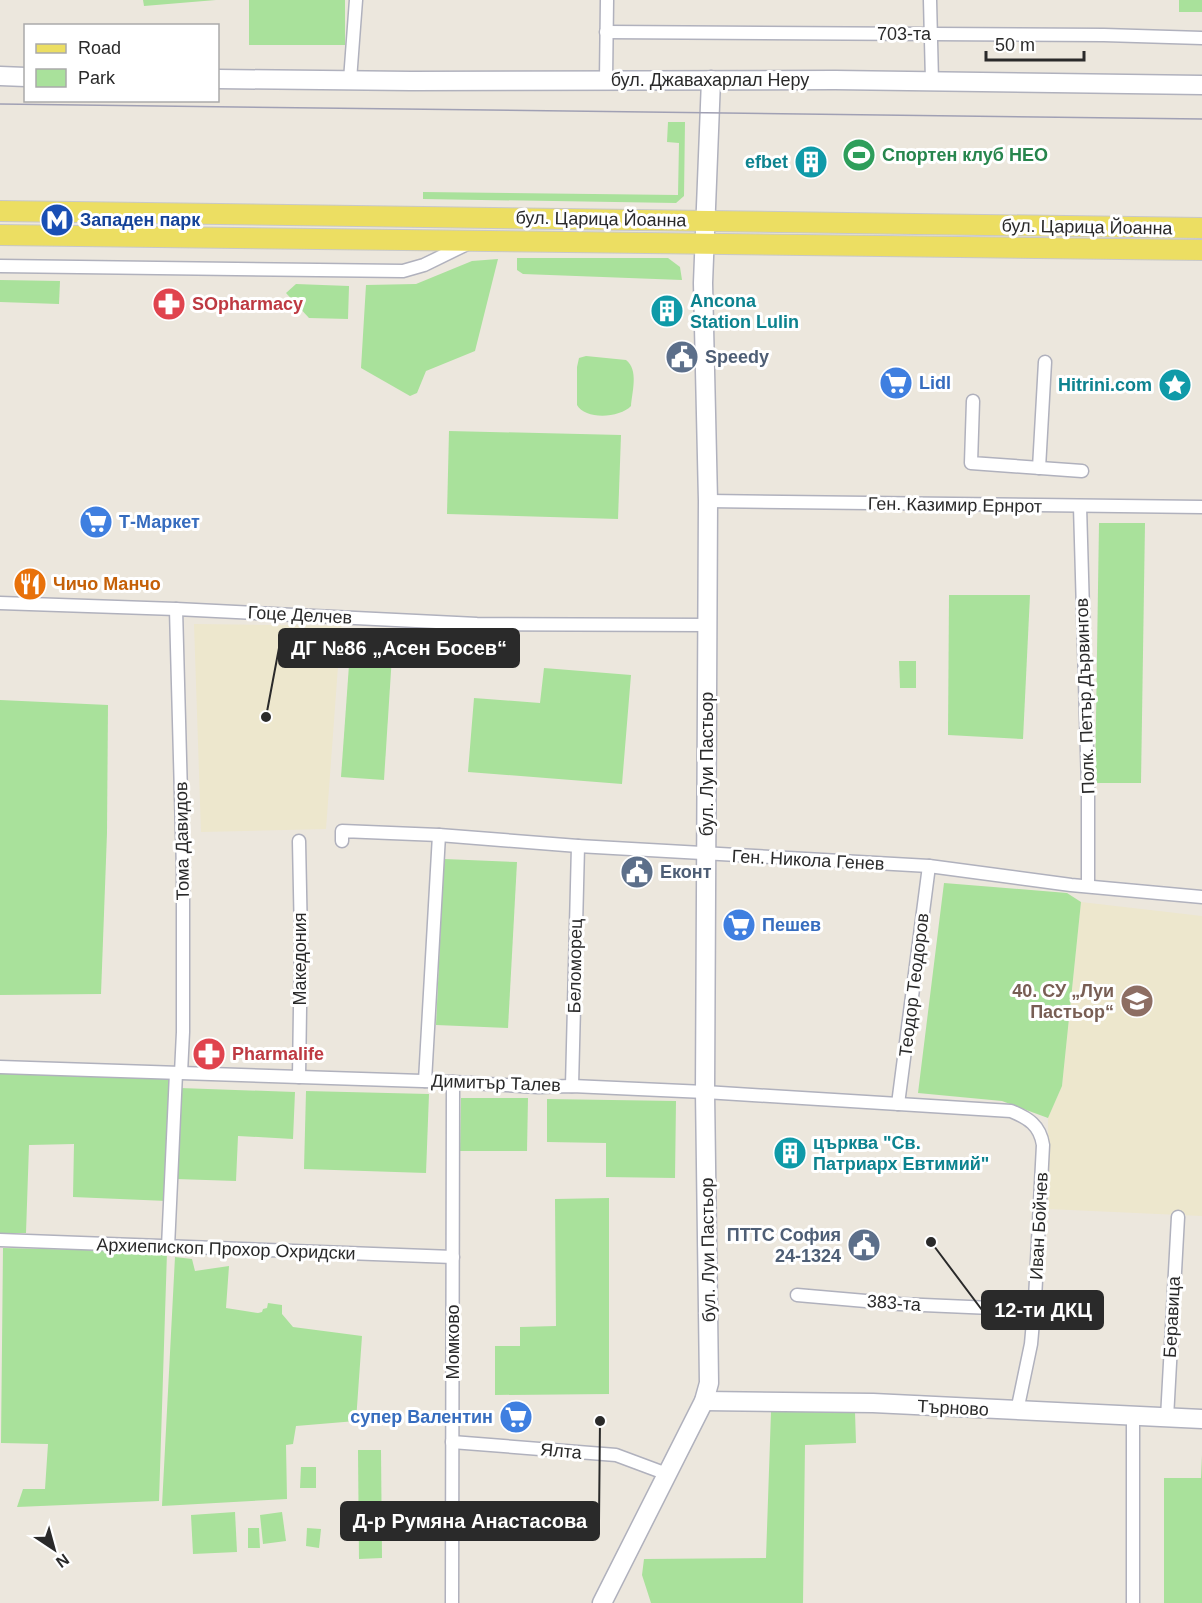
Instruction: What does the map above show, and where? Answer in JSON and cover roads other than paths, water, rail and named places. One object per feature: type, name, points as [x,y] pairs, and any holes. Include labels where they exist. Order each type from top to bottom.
[{"type":"main road","name":"бул. Царица Йоанна","points":[[0,211],[1202,228]]},
{"type":"main road","name":"бул. Царица Йоанна","points":[[0,235],[1202,250]]},
{"type":"street","points":[[350,80],[356,0]]},
{"type":"street","points":[[606,80],[607,0]]},
{"type":"street","points":[[930,0],[932,81]]},
{"type":"street","name":"703-та","points":[[606,32],[1202,38]]},
{"type":"street","points":[[0,76],[24,77]]},
{"type":"street","name":"бул. Джавахарлал Неру","points":[[219,79],[932,81],[1202,86]]},
{"type":"street","name":"бул. Луи Пастьор","points":[[602,1603],[704,1401],[709,1383],[705,1092],[708,501],[703,283],[711,80]]},
{"type":"street","points":[[0,266],[403,271],[424,265],[473,241]]},
{"type":"street","points":[[1039,468],[1045,362]]},
{"type":"street","points":[[973,401],[971,463],[1082,471]]},
{"type":"street","name":"Ген. Казимир Ернрот","points":[[708,501],[1202,507]]},
{"type":"street","name":"Полк. Петър Дървингов","points":[[1080,506],[1088,787],[1088,886]]},
{"type":"street","name":"Гоце Делчев","points":[[0,603],[477,624],[708,626]]},
{"type":"street","name":"Тома Давидов","points":[[168,1247],[183,1032],[183,870],[176,609]]},
{"type":"street","points":[[425,1081],[439,835]]},
{"type":"street","name":"Ген. Никола Генев","points":[[342,836],[439,835],[578,846],[929,866],[1088,886],[1202,897]]},
{"type":"street","name":"Македония","points":[[299,841],[301,940],[299,1077]]},
{"type":"street","name":"Беломорец","points":[[572,1086],[578,846]]},
{"type":"street","name":"Теодор Теодоров","points":[[898,1104],[929,866]]},
{"type":"street","name":"Димитър Талев","points":[[0,1067],[453,1082],[538,1087],[572,1086],[991,1109]]},
{"type":"street","name":"Момково","points":[[452,1603],[453,1082]]},
{"type":"street","name":"Иван Бойчев","points":[[991,1109],[1011,1111],[1032,1121],[1042,1135],[1043,1145],[1031,1344],[1017,1411]]},
{"type":"street","name":"Беравица","points":[[1167,1418],[1178,1217]]},
{"type":"street","name":"Архиепископ Прохор Охридски","points":[[0,1240],[453,1257]]},
{"type":"street","name":"383-та","points":[[796,1295],[992,1308]]},
{"type":"street","name":"Търново","points":[[704,1401],[873,1404],[1202,1419]]},
{"type":"street","points":[[1133,1416],[1133,1603]]},
{"type":"street","name":"Ялта","points":[[452,1442],[616,1455],[668,1474]]},
{"type":"tram line","points":[[0,104],[1202,119]]},
{"type":"place","name":"Спортен клуб НЕО","points":[[859,155]]},
{"type":"place","name":"efbet","points":[[811,162]]},
{"type":"place","name":"Западен парк","points":[[57,220]]},
{"type":"place","name":"SOpharmacy","points":[[169,304]]},
{"type":"place","name":"Ancona Station Lulin","points":[[667,311]]},
{"type":"place","name":"Speedy","points":[[682,357]]},
{"type":"place","name":"Lidl","points":[[896,383]]},
{"type":"place","name":"Hitrini.com","points":[[1175,385]]},
{"type":"place","name":"Т-Маркет","points":[[96,522]]},
{"type":"place","name":"Чичо Манчо","points":[[30,584]]},
{"type":"place","name":"ДГ №86 „Асен Босев“","points":[[266,717]]},
{"type":"place","name":"Еконт","points":[[637,872]]},
{"type":"place","name":"Пешев","points":[[739,925]]},
{"type":"place","name":"40. СУ „Луи Пастьор“","points":[[1137,1001]]},
{"type":"place","name":"Pharmalife","points":[[209,1054]]},
{"type":"place","name":"църква \"Св. Патриарх Евтимий\"","points":[[790,1153]]},
{"type":"place","name":"12-ти ДКЦ","points":[[931,1242]]},
{"type":"place","name":"ПТТС София 24-1324","points":[[864,1245]]},
{"type":"place","name":"супер Валентин","points":[[516,1417]]},
{"type":"place","name":"Д-р Румяна Анастасова","points":[[600,1421]]}]
